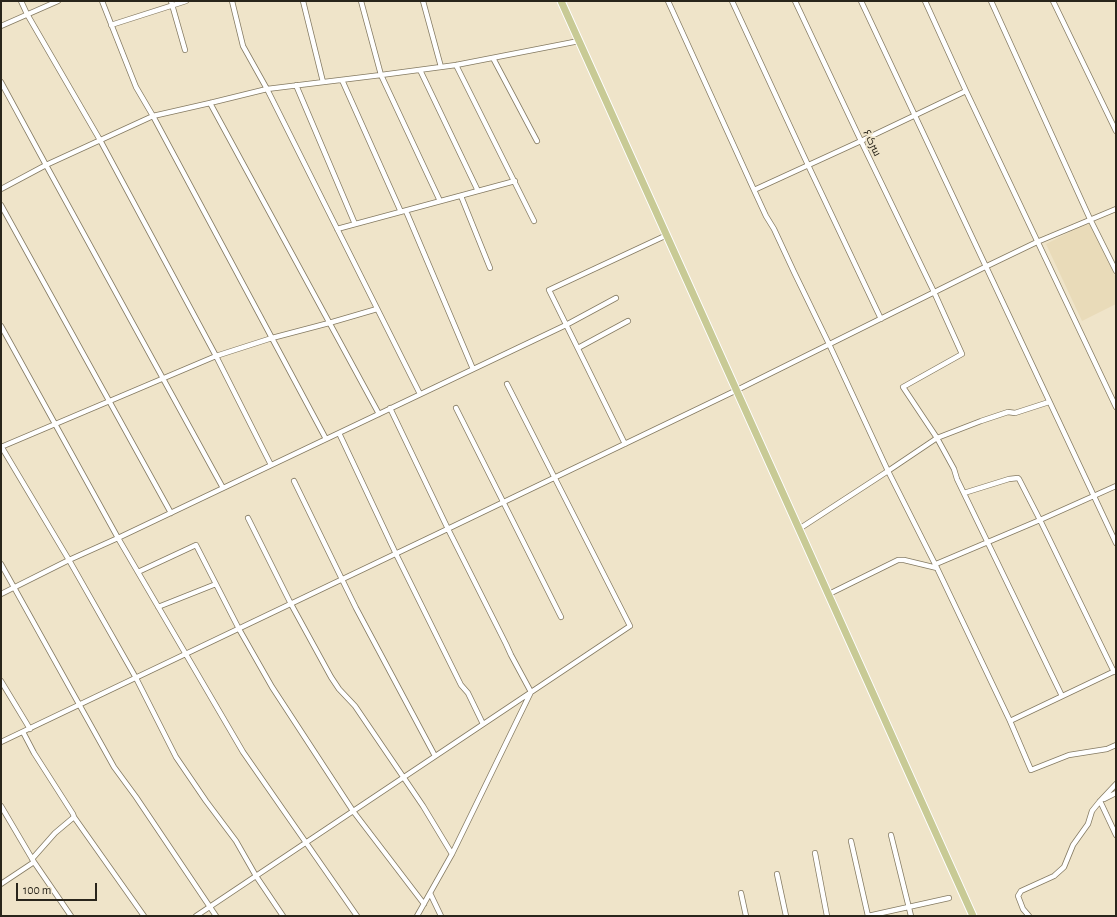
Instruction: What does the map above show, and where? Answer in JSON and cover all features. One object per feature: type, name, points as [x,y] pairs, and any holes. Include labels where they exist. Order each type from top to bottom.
[{"type":"main road","points":[[561,1],[829,594],[972,916]]},
{"type":"street","points":[[21,1],[27,14],[100,140],[216,356],[271,465]]},
{"type":"street","points":[[1,26],[58,1]]},
{"type":"street","points":[[102,1],[136,87],[326,439]]},
{"type":"street","points":[[111,25],[171,3],[186,1]]},
{"type":"street","points":[[232,1],[243,46],[267,89],[420,394]]},
{"type":"street","points":[[303,1],[323,82]]},
{"type":"street","points":[[361,1],[381,75],[440,201]]},
{"type":"street","points":[[423,1],[441,67]]},
{"type":"street","points":[[668,1],[754,190],[829,344],[888,471],[936,566],[1010,721],[1031,770],[1069,755],[1107,749],[1116,744]]},
{"type":"street","points":[[732,1],[881,318]]},
{"type":"street","name":"سرک ۶","points":[[795,1],[934,292],[962,354],[903,387],[937,438]]},
{"type":"street","points":[[860,1],[1116,543]]},
{"type":"street","points":[[925,1],[1037,242],[1116,407]]},
{"type":"street","points":[[991,1],[1090,219],[1116,271]]},
{"type":"street","points":[[1054,1],[1116,131]]},
{"type":"street","points":[[171,3],[185,50]]},
{"type":"street","points":[[1,189],[46,165],[153,116],[210,104],[267,89],[456,65],[579,42]]},
{"type":"street","points":[[493,58],[537,141]]},
{"type":"street","points":[[456,65],[534,221]]},
{"type":"street","points":[[420,70],[478,191]]},
{"type":"street","points":[[342,80],[403,211],[473,369]]},
{"type":"street","points":[[1,82],[223,488]]},
{"type":"street","points":[[296,85],[355,224]]},
{"type":"street","points":[[754,190],[966,91]]},
{"type":"street","points":[[210,104],[379,414]]},
{"type":"street","points":[[337,229],[514,181]]},
{"type":"street","points":[[461,196],[490,268]]},
{"type":"street","points":[[1,205],[171,513]]},
{"type":"street","points":[[1,742],[503,503],[737,390],[1037,242],[1116,209]]},
{"type":"street","points":[[625,444],[549,290],[667,235]]},
{"type":"street","points":[[1,594],[69,560],[566,325],[616,298]]},
{"type":"street","points":[[283,916],[256,876],[236,841],[176,757],[136,678],[69,560],[1,447],[216,356],[272,338],[377,309]]},
{"type":"street","points":[[578,348],[628,321]]},
{"type":"street","points":[[1,326],[118,538],[243,752],[357,916]]},
{"type":"street","points":[[196,916],[630,626],[507,384]]},
{"type":"street","points":[[799,529],[937,438],[1008,412],[1015,413],[1049,402]]},
{"type":"street","points":[[390,408],[448,529],[531,692]]},
{"type":"street","points":[[456,408],[561,617]]},
{"type":"street","points":[[339,433],[396,554],[461,685],[468,693],[483,724]]},
{"type":"street","points":[[937,438],[954,469],[957,479],[1062,696]]},
{"type":"street","points":[[964,493],[1009,479],[1018,478],[1115,671],[1010,721]]},
{"type":"street","points":[[294,481],[356,608],[435,756]]},
{"type":"street","points":[[829,594],[898,560],[936,566],[987,541],[1040,520],[1116,486]]},
{"type":"street","points":[[248,518],[291,604],[331,678],[355,706],[404,777],[452,854]]},
{"type":"street","points":[[138,572],[196,545],[239,629],[272,687],[353,811],[424,904]]},
{"type":"street","points":[[1,564],[114,767],[136,797],[216,916]]},
{"type":"street","points":[[158,607],[216,584]]},
{"type":"street","points":[[1,681],[30,729]]},
{"type":"street","points":[[417,916],[452,854],[531,692]]},
{"type":"street","points":[[23,732],[34,753],[74,817],[144,916]]},
{"type":"street","points":[[1029,916],[1023,909],[1018,896],[1020,891],[1054,876],[1064,867],[1073,845],[1088,824],[1092,811],[1100,800],[1116,784]]},
{"type":"street","points":[[1100,800],[1116,794]]},
{"type":"street","points":[[1100,800],[1116,835]]},
{"type":"street","points":[[1,806],[33,860],[71,916]]},
{"type":"street","points":[[1,884],[33,860],[54,833],[74,817]]},
{"type":"street","points":[[891,835],[911,916]]},
{"type":"street","points":[[851,841],[868,916],[949,898]]},
{"type":"street","points":[[815,853],[827,916]]},
{"type":"street","points":[[777,874],[786,916]]},
{"type":"street","points":[[741,893],[746,916]]},
{"type":"street","points":[[430,894],[441,916]]},
{"type":"shaded area","points":[[1089,222],[1116,278],[1116,304],[1082,321],[1046,244]]}]
